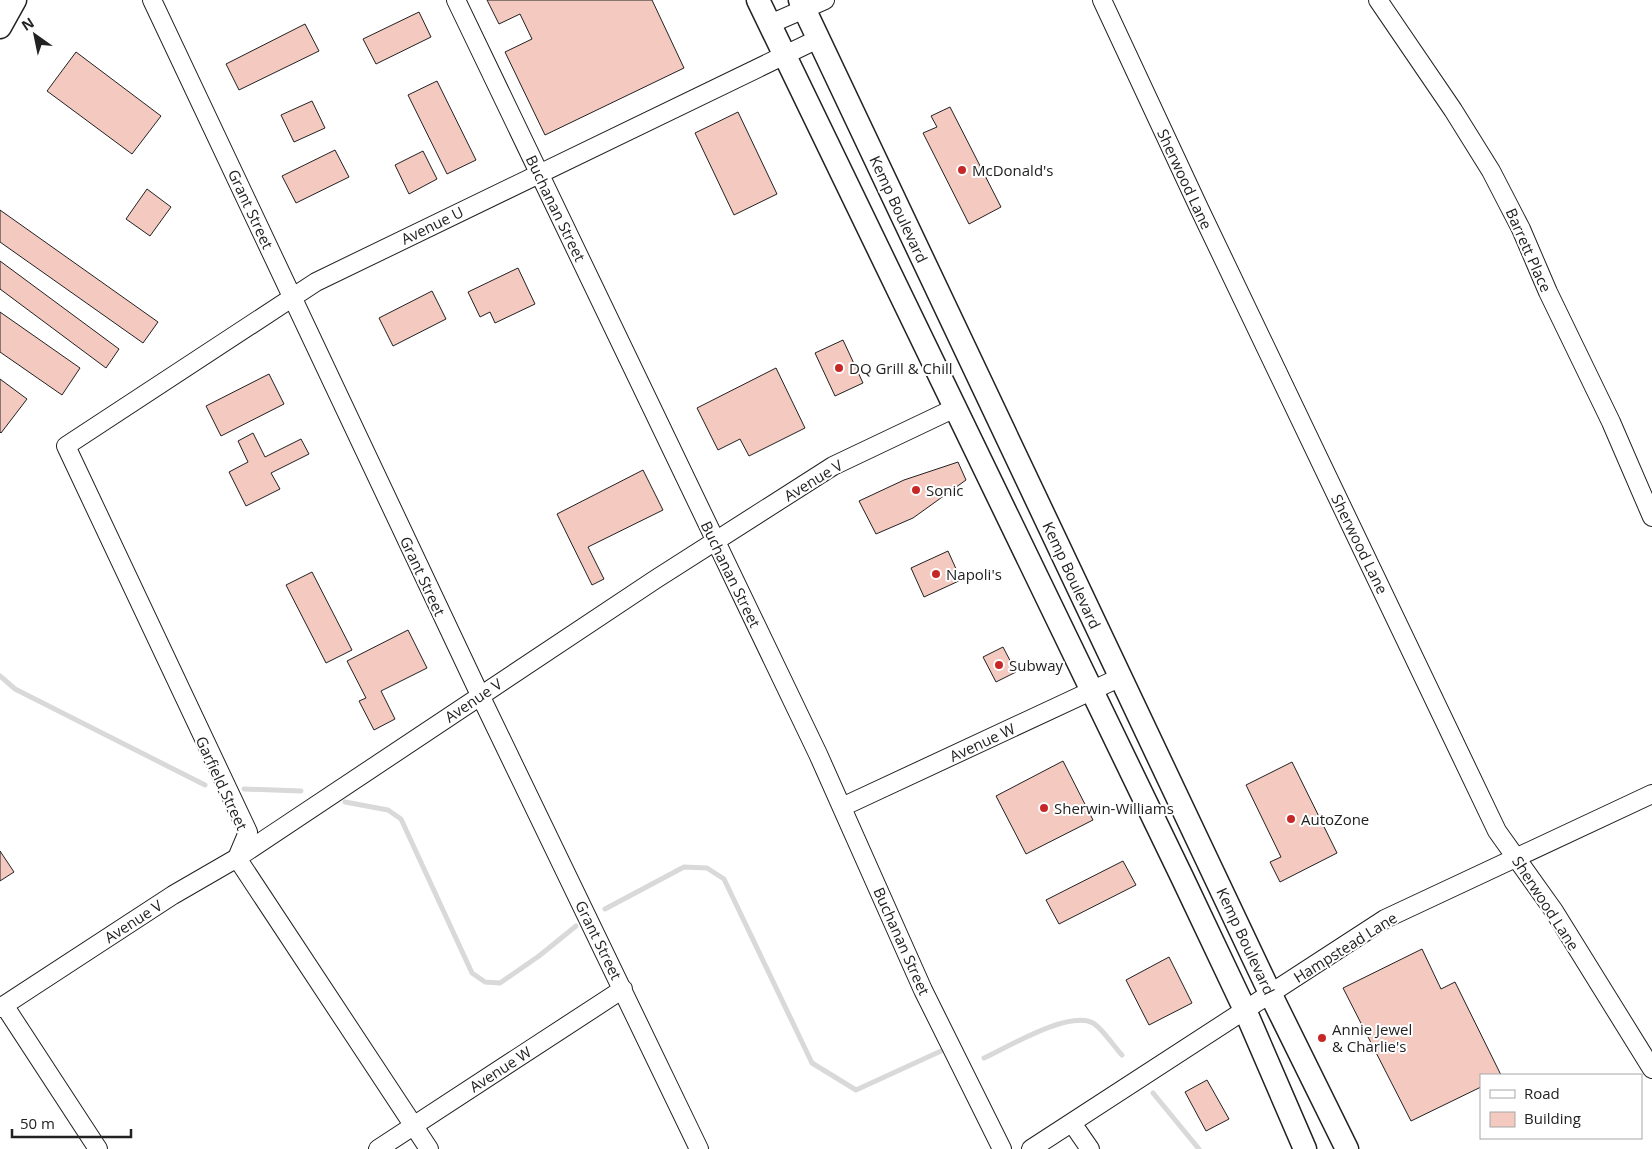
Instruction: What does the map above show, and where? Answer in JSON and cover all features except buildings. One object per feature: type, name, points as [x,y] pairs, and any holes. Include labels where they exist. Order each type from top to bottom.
[{"type":"highway","points":[[0,5],[5,0]]},
{"type":"main road","points":[[0,27],[15,0]]},
{"type":"main road","name":"Kemp Boulevard","points":[[758,0],[1245,1010],[1305,1149]]},
{"type":"main road","name":"Kemp Boulevard","points":[[802,4],[1270,993],[1346,1149]]},
{"type":"main road","points":[[955,408],[987,395]]},
{"type":"street","name":"Grant Street","points":[[152,0],[480,695],[624,989],[699,1149]]},
{"type":"street","name":"Buchanan Street","points":[[456,0],[842,807],[923,990],[1002,1149]]},
{"type":"street","points":[[770,24],[802,4],[825,0]]},
{"type":"street","name":"Sherwood Lane","points":[[1102,0],[1199,208],[1497,831],[1554,911],[1652,1069]]},
{"type":"street","name":"Barrett Place","points":[[1378,0],[1453,110],[1491,171],[1522,229],[1548,292],[1611,422],[1652,516]]},
{"type":"street","name":"Avenue U","points":[[66,446],[316,282],[818,39]]},
{"type":"street","name":"Avenue V","points":[[2,1006],[173,895],[237,858],[480,695],[832,466],[955,408]]},
{"type":"street","name":"Garfield Street","points":[[66,446],[248,832],[237,858]]},
{"type":"street","name":"Avenue W","points":[[842,807],[1121,677]]},
{"type":"street","name":"Hampstead Lane","points":[[1031,1149],[1385,919],[1652,794]]},
{"type":"street","points":[[237,858],[429,1149]]},
{"type":"street","name":"Avenue W","points":[[378,1149],[624,989]]},
{"type":"street","points":[[2,1006],[98,1149]]},
{"type":"street","points":[[1072,1123],[1090,1149]]},
{"type":"waterway","points":[[0,676],[15,689],[205,785]]},
{"type":"waterway","points":[[244,789],[301,791]]},
{"type":"waterway","points":[[345,802],[388,810],[401,819],[472,973],[485,982],[500,983],[539,956],[576,926]]},
{"type":"waterway","points":[[605,909],[684,867],[707,868],[724,879],[812,1063],[856,1090],[941,1051]]},
{"type":"waterway","points":[[984,1058],[1054,1025],[1082,1020],[1097,1026],[1122,1055]]},
{"type":"waterway","points":[[1153,1093],[1199,1149]]},
{"type":"place","name":"McDonald's","points":[[962,170]]},
{"type":"place","name":"DQ Grill & Chill","points":[[839,368]]},
{"type":"place","name":"Sonic","points":[[916,490]]},
{"type":"place","name":"Napoli's","points":[[936,574]]},
{"type":"place","name":"Subway","points":[[999,665]]},
{"type":"place","name":"Sherwin-Williams","points":[[1044,808]]},
{"type":"place","name":"AutoZone","points":[[1291,819]]},
{"type":"place","name":"Annie Jewel & Charlie's","points":[[1322,1038]]}]
